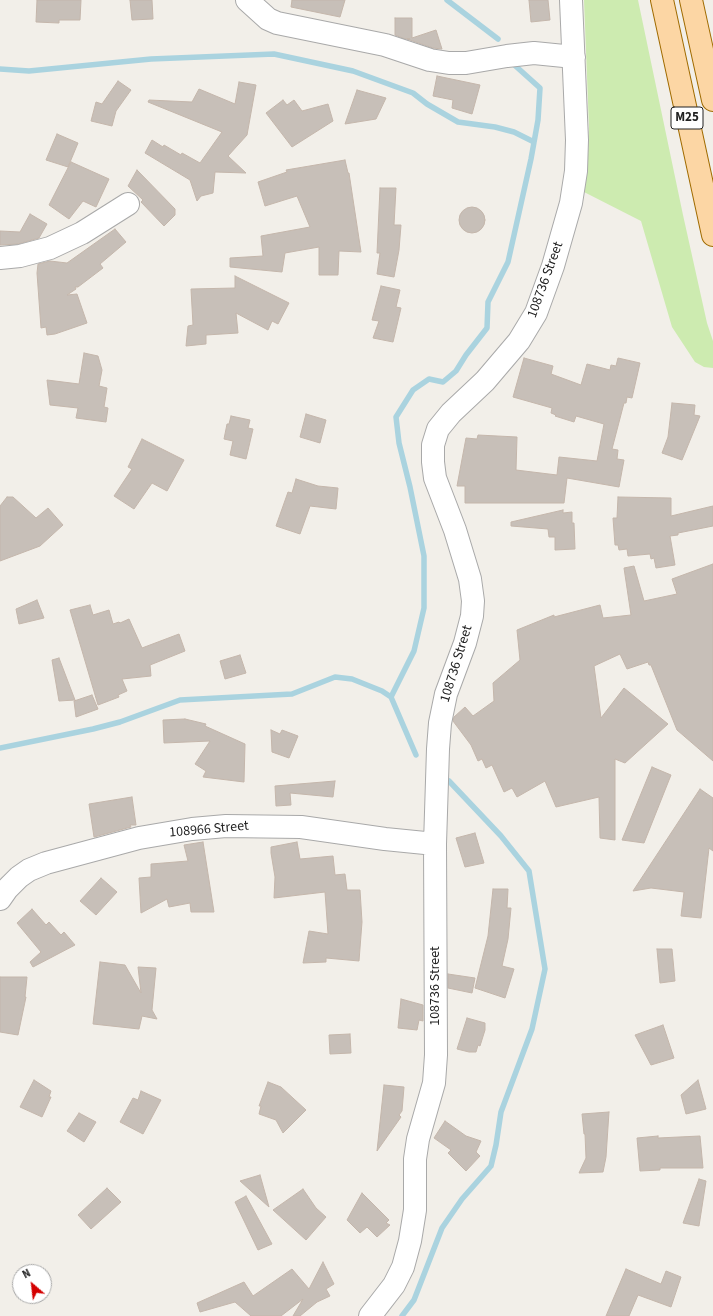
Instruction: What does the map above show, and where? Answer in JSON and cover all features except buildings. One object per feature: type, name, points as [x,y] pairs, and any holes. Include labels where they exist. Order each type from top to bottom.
[{"type":"main road","name":"M25","points":[[662,0],[713,235]]},
{"type":"main road","name":"M25","points":[[691,0],[713,100]]},
{"type":"street","points":[[247,0],[268,20],[277,24],[385,45],[430,60],[466,64],[507,56],[534,54],[574,57]]},
{"type":"street","name":"108736 Street","points":[[370,1316],[394,1285],[403,1267],[410,1241],[415,1210],[415,1159],[418,1139],[434,1083],[436,1056],[435,844],[440,723],[446,694],[465,643],[472,616],[473,602],[470,579],[455,530],[435,478],[433,444],[438,429],[451,413],[485,381],[519,341],[536,313],[553,266],[571,203],[576,171],[577,140],[571,0]]},
{"type":"street","points":[[0,258],[20,256],[50,248],[82,233],[128,204]]},
{"type":"street","name":"108966 Street","points":[[0,899],[18,877],[29,870],[46,863],[139,838],[192,829],[226,826],[301,827],[385,839],[435,844]]},
{"type":"green space","points":[[584,0],[638,0],[683,215],[707,323],[713,341],[713,368],[704,367],[695,362],[672,327],[641,221],[584,192],[589,127]]},
{"type":"waterway","points":[[447,0],[498,39]]},
{"type":"waterway","points":[[0,69],[29,71],[151,59],[274,54],[353,71],[413,93],[427,104],[458,122],[495,127],[514,132],[534,142]]},
{"type":"waterway","points":[[391,697],[414,651],[424,608],[424,556],[410,487],[399,443],[396,417],[413,390],[429,379],[443,382],[456,371],[466,355],[487,328],[488,302],[508,262],[531,159],[538,120],[540,88],[510,61]]},
{"type":"waterway","points":[[0,748],[120,722],[180,700],[292,694],[335,677],[352,679],[382,691],[391,697],[416,755]]},
{"type":"waterway","points":[[402,1316],[414,1300],[442,1228],[462,1199],[491,1166],[501,1112],[532,1029],[545,969],[529,871],[501,836],[449,781]]}]
